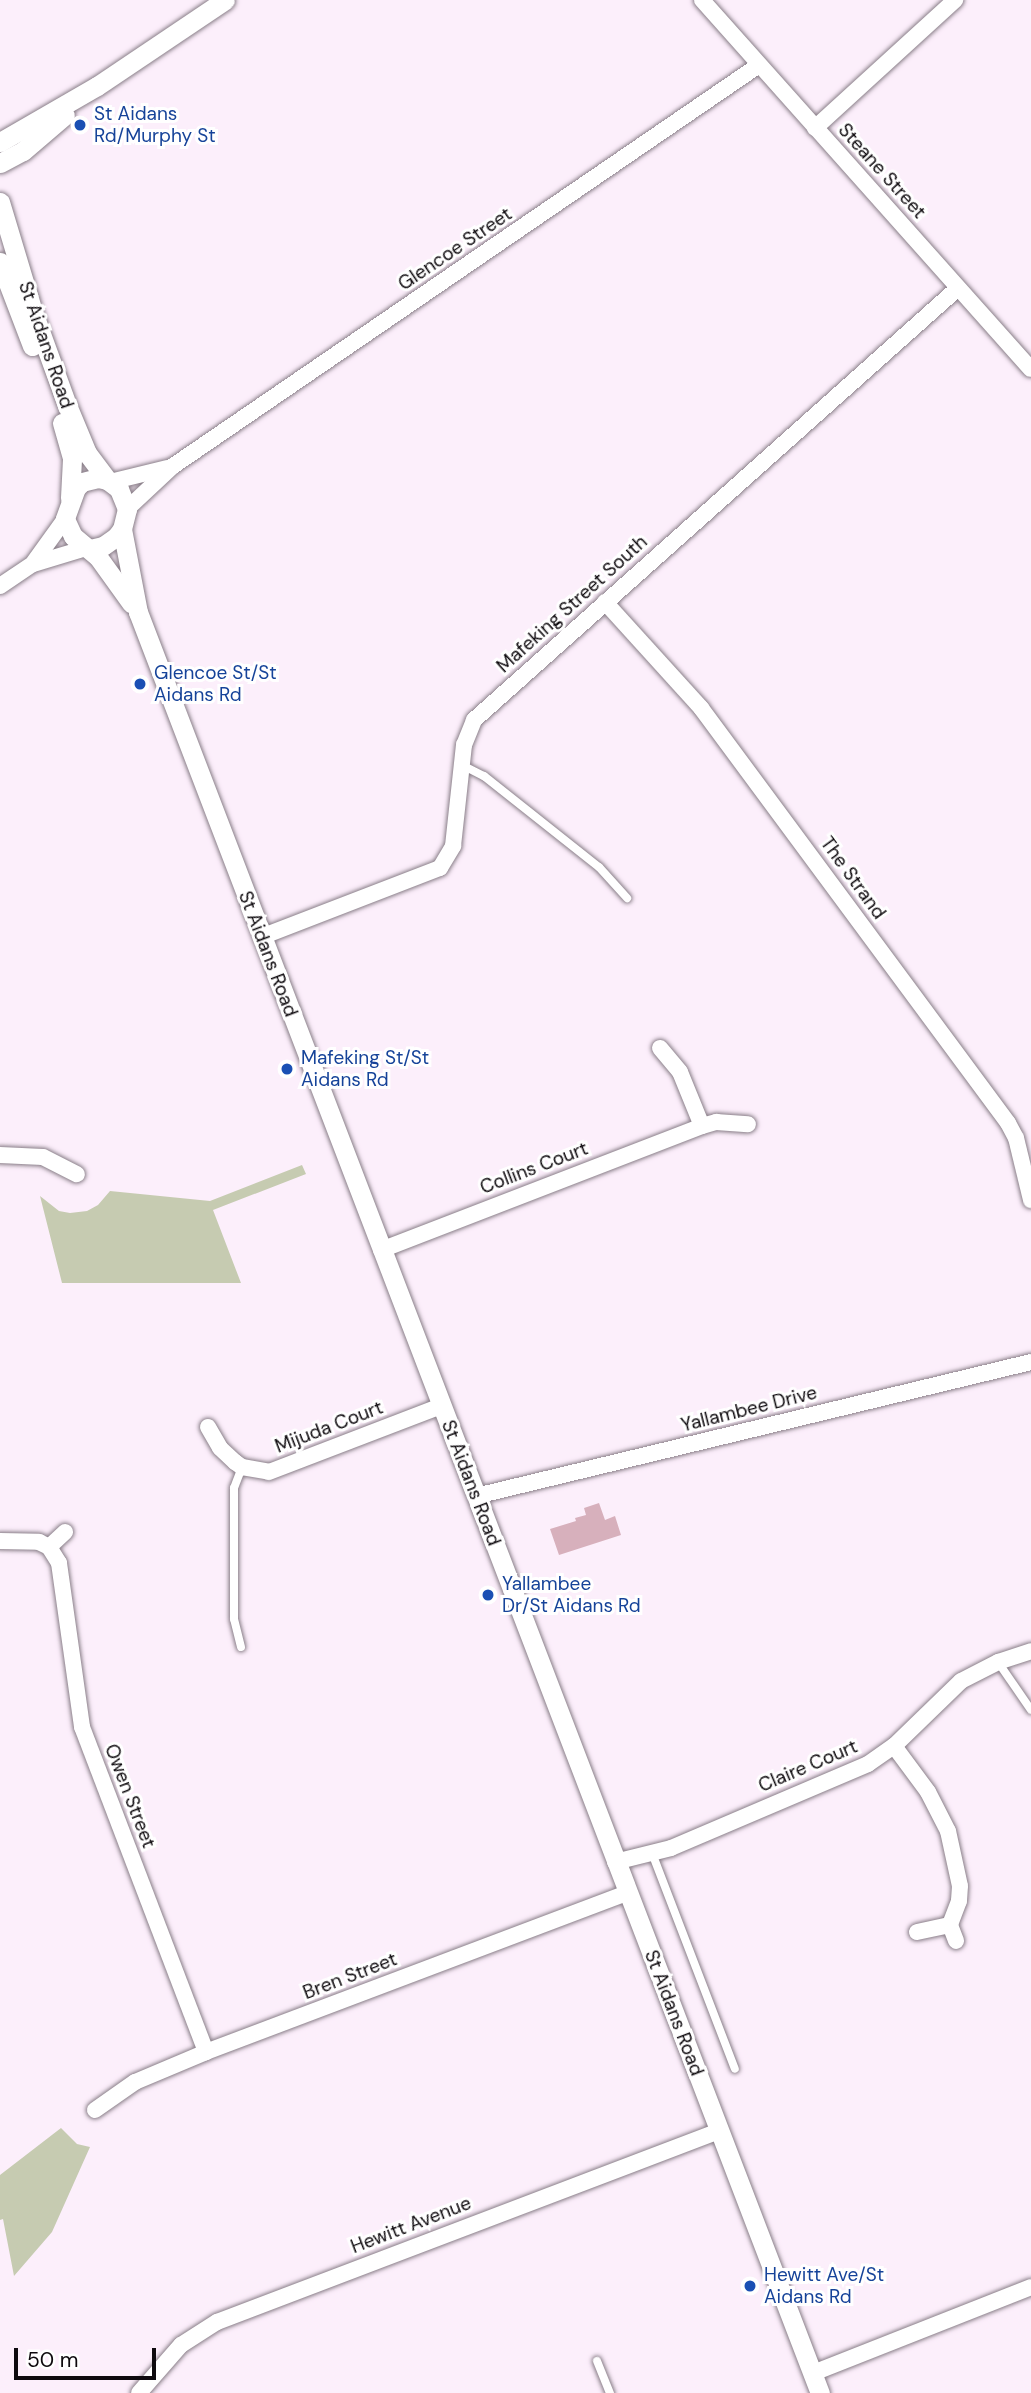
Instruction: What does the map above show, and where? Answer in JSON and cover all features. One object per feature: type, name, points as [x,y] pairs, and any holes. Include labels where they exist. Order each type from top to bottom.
[{"type":"street","points":[[0,142],[97,86],[225,0]]},
{"type":"street","name":"Steane Street","points":[[702,0],[1031,369]]},
{"type":"street","points":[[815,128],[955,0]]},
{"type":"street","name":"Glencoe Street","points":[[127,509],[173,466],[759,65]]},
{"type":"street","points":[[0,163],[35,142],[97,86]]},
{"type":"street","name":"St Aidans Road","points":[[0,202],[32,309],[74,424],[87,453],[109,481]]},
{"type":"street","name":"St Aidans Road","points":[[0,262],[67,438],[72,459],[70,498]]},
{"type":"street","name":"Mafeking Street South","points":[[261,937],[440,868],[453,846],[461,765],[466,736],[474,720],[958,288]]},
{"type":"street","name":"Glencoe Street","points":[[109,481],[173,466]]},
{"type":"street","points":[[0,586],[33,564],[110,543],[122,529],[127,509],[124,495],[109,481],[98,478],[82,482],[70,498],[65,519],[33,564]]},
{"type":"street","points":[[65,519],[73,536],[88,549]]},
{"type":"street","name":"St Aidans Road","points":[[122,529],[138,612],[820,2393]]},
{"type":"street","name":"St Aidans Road","points":[[88,549],[108,568],[138,612]]},
{"type":"street","name":"The Strand","points":[[605,602],[702,708],[1008,1123],[1016,1138],[1031,1200]]},
{"type":"street","points":[[660,1048],[669,1055],[680,1072],[702,1126]]},
{"type":"street","name":"Collins Court","points":[[381,1250],[702,1126],[733,1121],[748,1124]]},
{"type":"street","points":[[0,1155],[43,1157],[77,1174]]},
{"type":"street","name":"Yallambee Drive","points":[[476,1496],[1031,1362]]},
{"type":"street","name":"Mijuda Court","points":[[242,1467],[269,1472],[283,1469],[441,1406]]},
{"type":"street","points":[[208,1427],[220,1448],[242,1467]]},
{"type":"street","points":[[0,1541],[29,1541],[49,1547],[65,1532]]},
{"type":"street","name":"Owen Street","points":[[49,1547],[62,1575],[82,1727],[206,2052]]},
{"type":"street","name":"Claire Court","points":[[615,1861],[652,1853],[847,1774],[894,1746],[948,1691],[998,1662],[1031,1651]]},
{"type":"street","points":[[894,1746],[929,1792],[948,1831],[960,1886],[959,1901],[950,1925],[956,1941]]},
{"type":"street","name":"Bren Street","points":[[95,2110],[135,2081],[206,2052],[628,1893]]},
{"type":"street","points":[[917,1932],[950,1925]]},
{"type":"street","name":"Hewitt Avenue","points":[[139,2393],[181,2345],[217,2322],[719,2131]]},
{"type":"street","points":[[813,2373],[1031,2287]]},
{"type":"lane","points":[[461,765],[484,776],[599,867],[627,898]]},
{"type":"lane","points":[[241,1647],[234,1619],[234,1488],[242,1467]]},
{"type":"lane","points":[[998,1662],[1031,1710]]},
{"type":"lane","name":"St Aidans Road","points":[[652,1853],[735,2069]]},
{"type":"lane","points":[[597,2361],[610,2393]]},
{"type":"green space","points":[[302,1165],[306,1174],[213,1210],[241,1283],[62,1283],[40,1196],[59,1211],[70,1213],[87,1211],[98,1205],[110,1191],[210,1201]]},
{"type":"green space","points":[[61,2128],[77,2144],[90,2147],[52,2232],[14,2276],[3,2219],[0,2220],[0,2175]]},
{"type":"building","points":[[599,1503],[605,1520],[615,1516],[621,1535],[559,1555],[550,1529],[576,1521],[575,1518],[586,1515],[584,1508]]},
{"type":"place","name":"St Aidans Rd/Murphy St","points":[[80,125]]},
{"type":"place","name":"Glencoe St/St Aidans Rd","points":[[140,684]]},
{"type":"place","name":"Mafeking St/St Aidans Rd","points":[[287,1069]]},
{"type":"place","name":"Yallambee Dr/St Aidans Rd","points":[[488,1595]]},
{"type":"place","name":"Hewitt Ave/St Aidans Rd","points":[[750,2286]]}]
